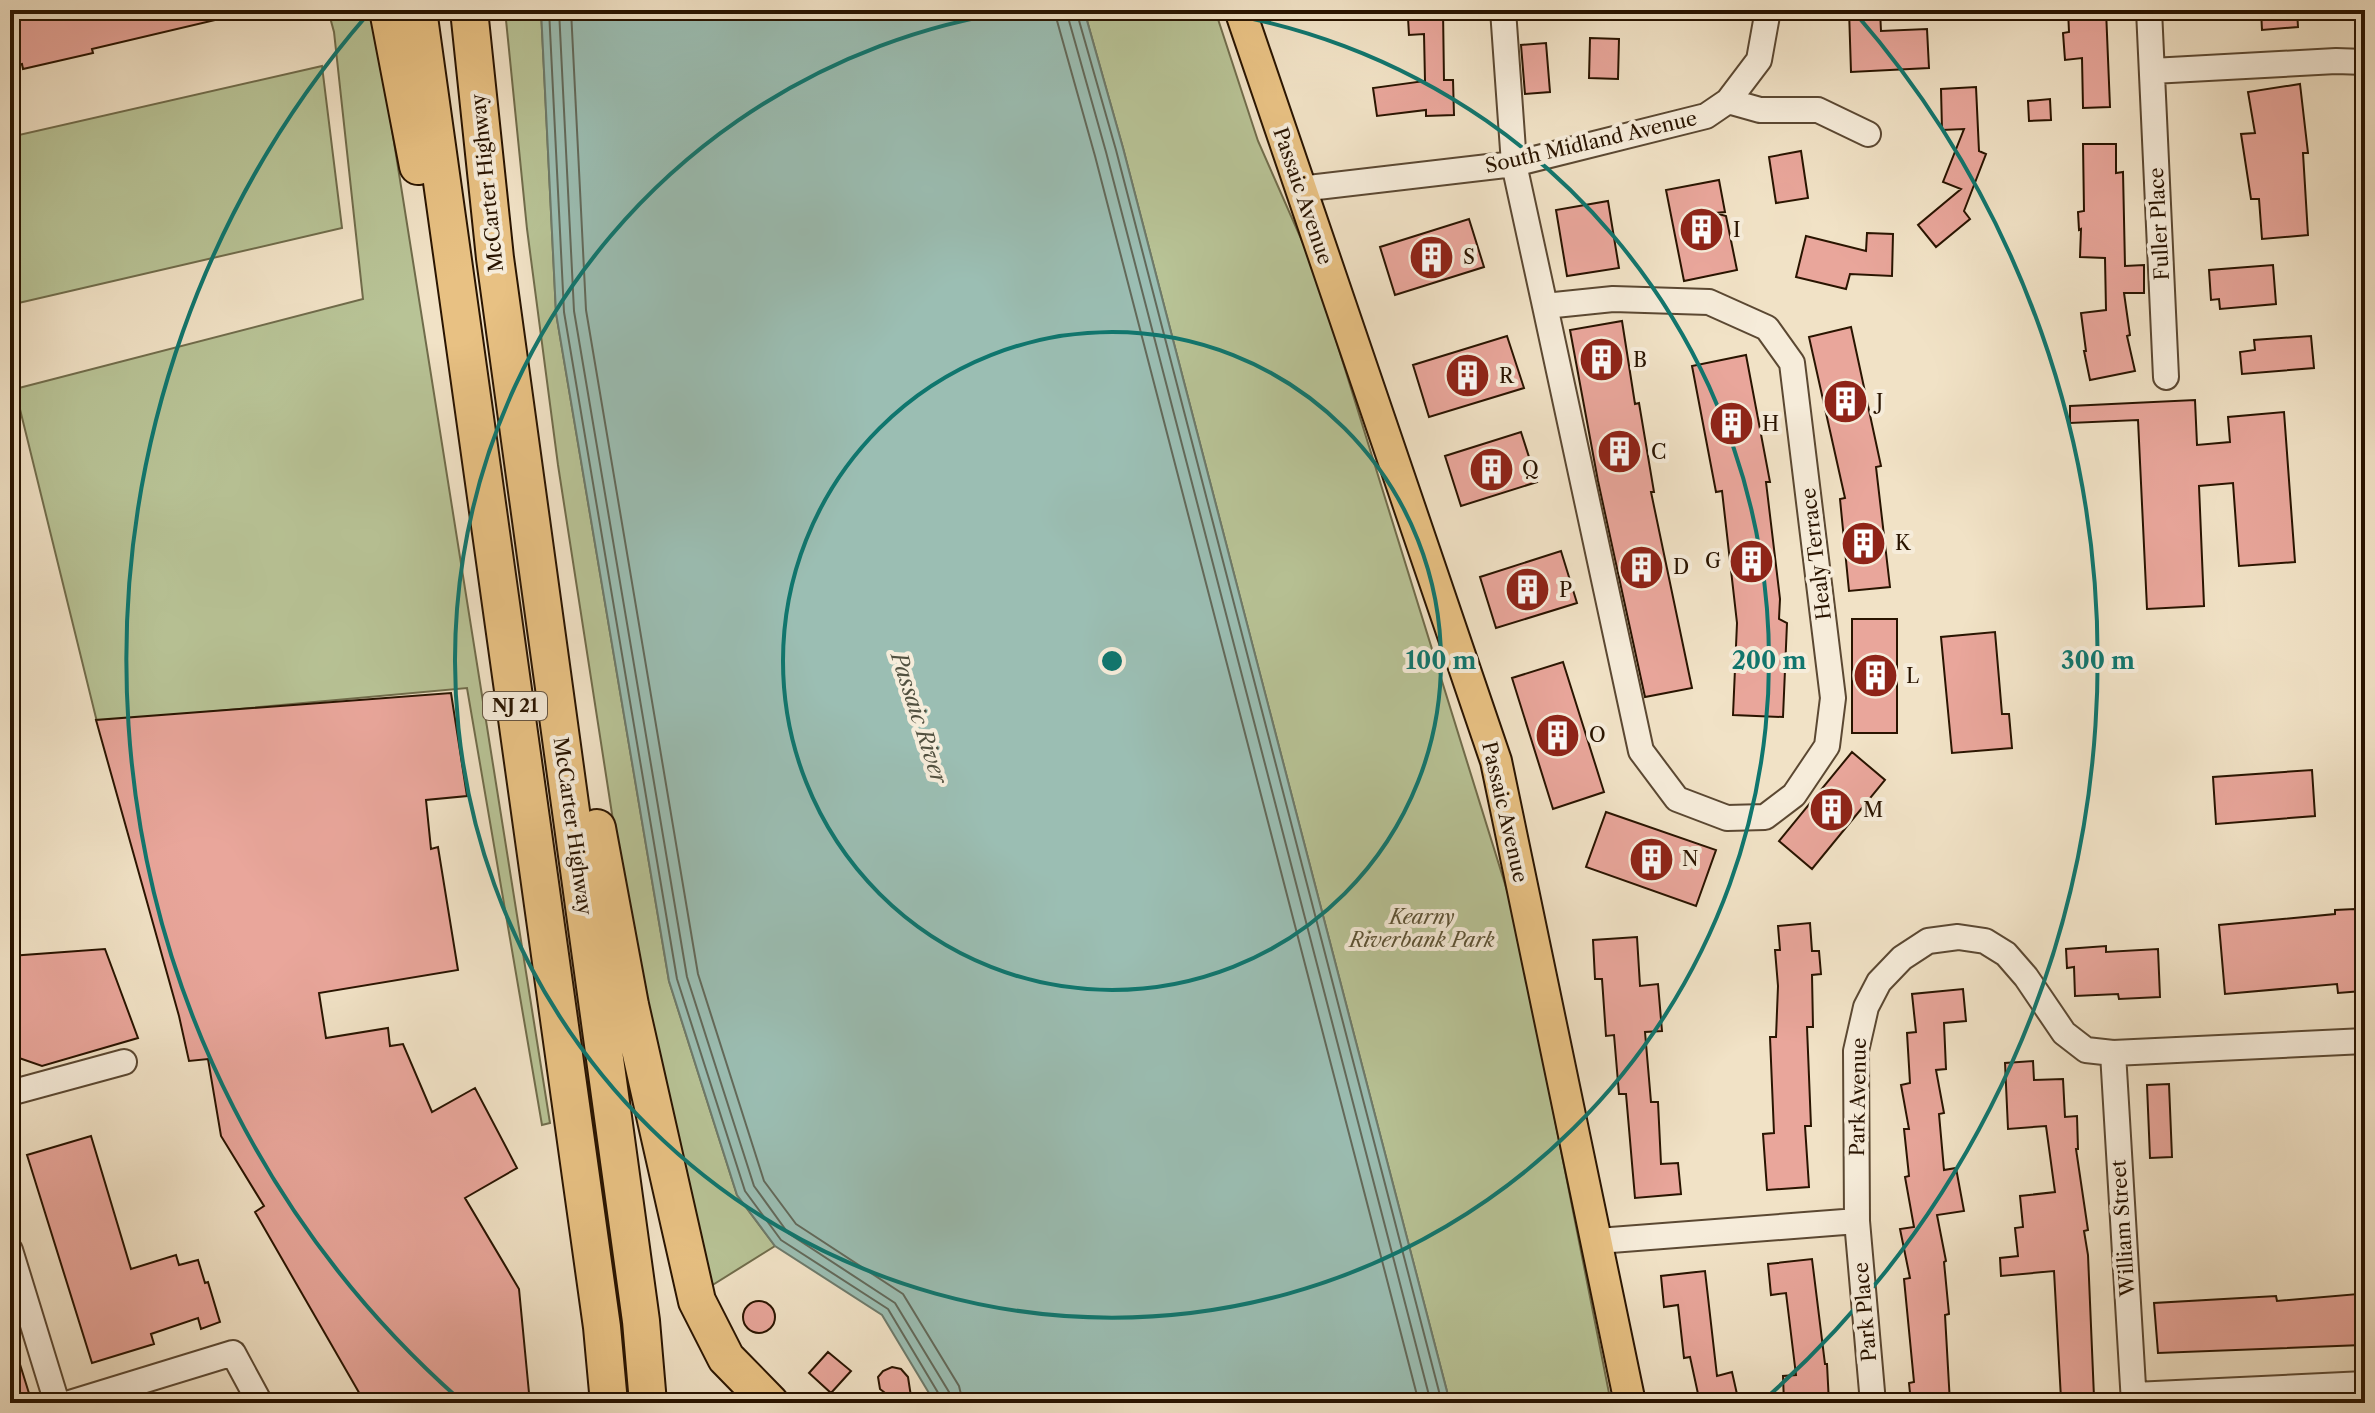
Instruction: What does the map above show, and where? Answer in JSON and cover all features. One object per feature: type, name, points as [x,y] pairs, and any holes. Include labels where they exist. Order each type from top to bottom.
[{"type":"highway","points":[[388,10],[420,177],[475,422]]},
{"type":"highway","name":"NJ 21","points":[[418,10],[595,1280],[609,1403]]},
{"type":"highway","name":"McCarter Highway","points":[[469,10],[495,258],[641,1321],[648,1403]]},
{"type":"highway","points":[[522,456],[627,991],[688,1271],[697,1301],[726,1358],[770,1403]]},
{"type":"main road","name":"Passaic Avenue","points":[[1240,10],[1496,761],[1630,1403]]},
{"type":"street","name":"Healy Terrace","points":[[1503,10],[1514,164],[1641,751],[1677,799],[1727,818],[1765,817],[1794,795],[1827,746],[1833,698],[1792,363],[1767,328],[1709,302],[1613,299],[1545,306]]},
{"type":"street","name":"South Midland Avenue","points":[[1300,189],[1514,164],[1706,116],[1728,101],[1759,60],[1768,10]]},
{"type":"street","name":"Fuller Place","points":[[2149,10],[2166,377]]},
{"type":"street","points":[[2152,71],[2365,62]]},
{"type":"street","points":[[1728,101],[1760,110],[1818,110],[1868,134]]},
{"type":"street","name":"Park Avenue","points":[[1857,1221],[1858,1032],[1879,982],[1902,958],[1928,941],[1958,937],[1985,941],[2006,954],[2064,1033],[2086,1050],[2113,1053],[2365,1041]]},
{"type":"street","name":"William Street","points":[[2113,1053],[2134,1399]]},
{"type":"street","points":[[10,1093],[124,1062]]},
{"type":"street","points":[[1598,1241],[1857,1221]]},
{"type":"street","name":"Park Place","points":[[1857,1221],[1873,1403]]},
{"type":"street","points":[[10,1250],[57,1403]]},
{"type":"street","points":[[70,1403],[233,1353],[260,1403]]},
{"type":"street","points":[[2134,1399],[2365,1384]]},
{"type":"green space","points":[[328,10],[373,10],[550,1123],[542,1125],[467,688],[97,722],[15,389],[363,299],[334,32]]},
{"type":"green space","points":[[505,10],[541,10],[556,313],[669,981],[737,1195],[775,1246],[711,1286],[667,1114],[621,872],[558,465],[527,229]]},
{"type":"green space","name":"Kearny Riverbank Park","points":[[1084,10],[1215,10],[1258,141],[1313,266],[1514,913],[1611,1403],[1450,1403],[1123,148]]},
{"type":"green space","points":[[322,66],[342,228],[10,305],[10,137]]},
{"type":"water","name":"Passaic River","points":[[541,10],[1084,10],[1123,148],[1450,1403],[935,1403],[882,1315],[775,1246],[737,1195],[669,981],[556,313]]},
{"type":"building","points":[[10,10],[228,10],[228,17],[92,49],[93,53],[23,69],[22,64],[10,67]]},
{"type":"building","points":[[1418,10],[1443,10],[1444,80],[1453,80],[1454,115],[1426,116],[1426,110],[1377,116],[1373,88],[1425,81],[1424,34],[1409,35],[1408,18],[1418,17]]},
{"type":"building","points":[[1849,10],[1880,10],[1881,31],[1927,29],[1929,68],[1851,72]]},
{"type":"building","points":[[2068,10],[2106,10],[2110,107],[2083,108],[2082,58],[2065,60],[2063,33],[2069,32]]},
{"type":"building","points":[[2261,10],[2297,10],[2298,27],[2262,30]]},
{"type":"building","points":[[1590,38],[1619,39],[1618,79],[1589,78]]},
{"type":"building","points":[[1546,43],[1550,92],[1525,94],[1521,45]]},
{"type":"building","points":[[2300,84],[2308,153],[2303,153],[2308,235],[2262,239],[2259,199],[2251,199],[2241,134],[2255,133],[2248,92]]},
{"type":"building","points":[[1976,87],[1979,151],[1986,154],[1964,211],[1970,219],[1936,247],[1918,225],[1961,189],[1943,182],[1964,129],[1942,130],[1941,89]]},
{"type":"building","points":[[2050,99],[2051,120],[2029,121],[2028,101]]},
{"type":"building","points":[[2083,144],[2116,144],[2116,173],[2123,172],[2125,266],[2144,265],[2144,293],[2124,293],[2130,335],[2127,336],[2135,371],[2090,380],[2081,313],[2106,310],[2105,258],[2080,257],[2078,212],[2084,211]]},
{"type":"building","points":[[1801,151],[1808,198],[1776,203],[1769,157]]},
{"type":"building","name":"I","points":[[1719,180],[1725,212],[1715,213],[1726,216],[1737,270],[1684,281],[1666,190]]},
{"type":"building","points":[[1608,201],[1619,268],[1567,276],[1556,210]]},
{"type":"building","name":"S","points":[[1469,219],[1484,267],[1395,295],[1380,247]]},
{"type":"building","points":[[1867,233],[1893,234],[1892,276],[1850,274],[1846,289],[1796,277],[1806,236],[1866,251]]},
{"type":"building","points":[[2273,265],[2276,304],[2220,309],[2219,299],[2211,300],[2209,270]]},
{"type":"building","points":[[1622,321],[1635,404],[1639,403],[1654,492],[1651,492],[1692,688],[1645,697],[1598,481],[1570,330]]},
{"type":"building","points":[[1851,327],[1881,466],[1876,467],[1890,587],[1849,591],[1840,499],[1845,498],[1809,337]]},
{"type":"building","name":"R","points":[[1507,336],[1524,388],[1429,417],[1413,365]]},
{"type":"building","points":[[2311,336],[2314,368],[2242,374],[2240,352],[2255,350],[2254,340]]},
{"type":"building","points":[[1746,355],[1770,482],[1766,482],[1780,599],[1779,619],[1787,623],[1783,717],[1733,715],[1737,623],[1722,491],[1716,492],[1692,366]]},
{"type":"building","points":[[2195,400],[2197,445],[2230,442],[2228,417],[2284,412],[2295,562],[2239,566],[2233,483],[2199,486],[2204,606],[2147,609],[2138,420],[2070,423],[2070,406]]},
{"type":"building","name":"Q","points":[[1521,432],[1537,482],[1461,506],[1445,456]]},
{"type":"building","name":"P","points":[[1561,551],[1577,603],[1496,628],[1480,577]]},
{"type":"building","name":"L","points":[[1852,619],[1897,619],[1897,733],[1852,733]]},
{"type":"building","points":[[1995,632],[2002,714],[2009,714],[2012,748],[1952,753],[1941,637]]},
{"type":"building","name":"O","points":[[1563,662],[1604,792],[1553,809],[1512,678]]},
{"type":"building","points":[[451,693],[467,796],[426,800],[431,849],[438,847],[458,970],[319,993],[326,1038],[388,1028],[390,1046],[403,1044],[432,1112],[475,1088],[517,1168],[465,1198],[519,1289],[529,1393],[510,1403],[365,1403],[255,1212],[264,1206],[221,1136],[208,1059],[189,1061],[96,720]]},
{"type":"building","name":"M","points":[[1852,752],[1885,780],[1812,869],[1779,841]]},
{"type":"building","points":[[2312,770],[2315,816],[2216,824],[2213,777]]},
{"type":"building","name":"N","points":[[1606,812],[1716,850],[1696,906],[1586,867]]},
{"type":"building","points":[[2355,909],[2362,991],[2338,993],[2337,984],[2225,994],[2219,925],[2335,914],[2335,910]]},
{"type":"building","points":[[1810,923],[1812,951],[1819,951],[1821,974],[1812,975],[1813,1027],[1807,1027],[1811,1126],[1805,1126],[1809,1187],[1767,1190],[1763,1134],[1774,1133],[1770,1037],[1776,1037],[1778,986],[1775,950],[1780,950],[1778,926]]},
{"type":"building","points":[[1637,937],[1640,986],[1658,984],[1662,1031],[1645,1032],[1651,1102],[1658,1102],[1661,1164],[1678,1163],[1681,1194],[1635,1198],[1626,1094],[1619,1094],[1614,1035],[1606,1036],[1602,979],[1595,979],[1593,940]]},
{"type":"building","points":[[2106,946],[2106,952],[2158,949],[2160,997],[2119,999],[2118,994],[2075,996],[2074,967],[2067,968],[2066,949]]},
{"type":"building","points":[[105,949],[138,1038],[42,1066],[19,1058],[10,1001],[10,956]]},
{"type":"building","points":[[1963,989],[1966,1021],[1944,1023],[1946,1069],[1936,1070],[1944,1113],[1939,1114],[1944,1170],[1956,1168],[1964,1211],[1937,1215],[1946,1261],[1949,1314],[1945,1315],[1950,1403],[1911,1403],[1909,1383],[1914,1382],[1904,1279],[1910,1278],[1900,1229],[1914,1227],[1905,1177],[1909,1176],[1904,1129],[1909,1129],[1901,1085],[1910,1083],[1907,1033],[1916,1032],[1912,994]]},
{"type":"building","points":[[2033,1061],[2034,1080],[2063,1079],[2065,1117],[2077,1116],[2076,1149],[2088,1230],[2084,1231],[2088,1255],[2094,1397],[2061,1399],[2054,1271],[2001,1276],[2000,1258],[2018,1256],[2015,1228],[2023,1227],[2020,1196],[2055,1192],[2046,1126],[2008,1129],[2005,1063]]},
{"type":"building","points":[[2169,1084],[2172,1157],[2150,1158],[2147,1085]]},
{"type":"building","points":[[91,1136],[131,1269],[176,1255],[179,1265],[198,1260],[220,1322],[201,1329],[198,1318],[151,1334],[154,1344],[92,1363],[27,1155]]},
{"type":"building","points":[[1812,1259],[1827,1364],[1829,1403],[1784,1403],[1783,1376],[1796,1375],[1786,1293],[1771,1295],[1768,1264]]},
{"type":"building","points":[[1705,1271],[1717,1376],[1732,1372],[1739,1403],[1700,1403],[1690,1357],[1684,1358],[1678,1305],[1664,1307],[1661,1276]]},
{"type":"building","points":[[2358,1294],[2362,1345],[2158,1353],[2154,1303],[2276,1296],[2277,1301]]},
{"type":"building","points":[[759,1301],[770,1306],[775,1317],[770,1328],[759,1333],[748,1328],[743,1317],[748,1306]]},
{"type":"building","points":[[14,1345],[32,1403],[10,1403],[10,1346]]},
{"type":"building","points":[[828,1352],[851,1371],[831,1393],[809,1373]]},
{"type":"building","points":[[892,1367],[901,1369],[908,1377],[912,1403],[898,1403],[880,1389],[878,1377]]},
{"type":"place","name":"I","points":[[1702,230]]},
{"type":"place","name":"S","points":[[1432,257]]},
{"type":"place","name":"B","points":[[1602,360]]},
{"type":"place","name":"R","points":[[1468,376]]},
{"type":"place","name":"J","points":[[1845,402]]},
{"type":"place","name":"H","points":[[1731,424]]},
{"type":"place","name":"C","points":[[1620,452]]},
{"type":"place","name":"Q","points":[[1491,469]]},
{"type":"place","name":"K","points":[[1864,543]]},
{"type":"place","name":"G","points":[[1752,561]]},
{"type":"place","name":"D","points":[[1642,567]]},
{"type":"place","name":"P","points":[[1528,590]]},
{"type":"place","name":"L","points":[[1875,676]]},
{"type":"place","name":"O","points":[[1558,735]]},
{"type":"place","name":"M","points":[[1832,810]]},
{"type":"place","name":"N","points":[[1651,859]]}]
